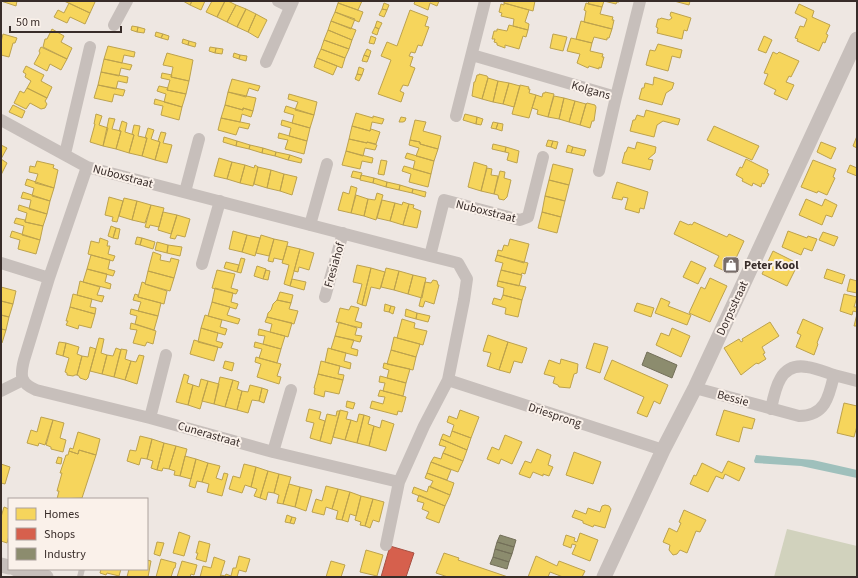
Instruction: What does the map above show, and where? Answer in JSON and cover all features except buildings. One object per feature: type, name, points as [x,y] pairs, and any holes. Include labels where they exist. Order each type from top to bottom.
[{"type":"street","points":[[114,25],[127,1]]},
{"type":"street","points":[[266,62],[292,4],[278,1]]},
{"type":"street","points":[[456,116],[485,1]]},
{"type":"street","name":"Kolgans","points":[[472,55],[616,97],[640,1]]},
{"type":"street","name":"Dorpsstraat","points":[[604,577],[663,450],[695,388],[857,39]]},
{"type":"street","points":[[65,154],[90,47]]},
{"type":"street","points":[[599,172],[616,97]]},
{"type":"street","name":"Nuboxstraat","points":[[1,120],[87,167],[430,256],[444,200],[520,220],[528,217],[543,157]]},
{"type":"street","points":[[184,192],[199,139]]},
{"type":"street","points":[[310,225],[327,164]]},
{"type":"street","points":[[1,391],[23,380],[21,370],[24,360],[49,278],[87,167]]},
{"type":"street","points":[[202,264],[220,201]]},
{"type":"street","name":"Fresiahof","points":[[325,297],[343,233]]},
{"type":"street","points":[[386,545],[399,482],[424,426],[448,380],[464,300],[467,279],[458,263],[430,256]]},
{"type":"street","points":[[1,263],[49,278]]},
{"type":"street","points":[[150,418],[166,355]]},
{"type":"street","points":[[771,409],[777,384],[786,371],[799,366],[806,366],[857,381]]},
{"type":"street","name":"Bessie","points":[[695,388],[799,416],[813,414],[818,411],[826,400],[834,375]]},
{"type":"street","name":"Cunerastraat","points":[[23,380],[27,386],[36,390],[150,418],[273,452],[399,482]]},
{"type":"street","name":"Driesprong","points":[[448,380],[663,450]]},
{"type":"street","points":[[273,452],[291,390]]},
{"type":"street","points":[[20,570],[46,577]]},
{"type":"green space","points":[[787,529],[857,546],[857,577],[774,577]]},
{"type":"water","points":[[756,455],[813,460],[857,470],[857,478],[801,466],[755,463],[754,461]]},
{"type":"place","name":"Peter Kool","points":[[731,265]]}]
